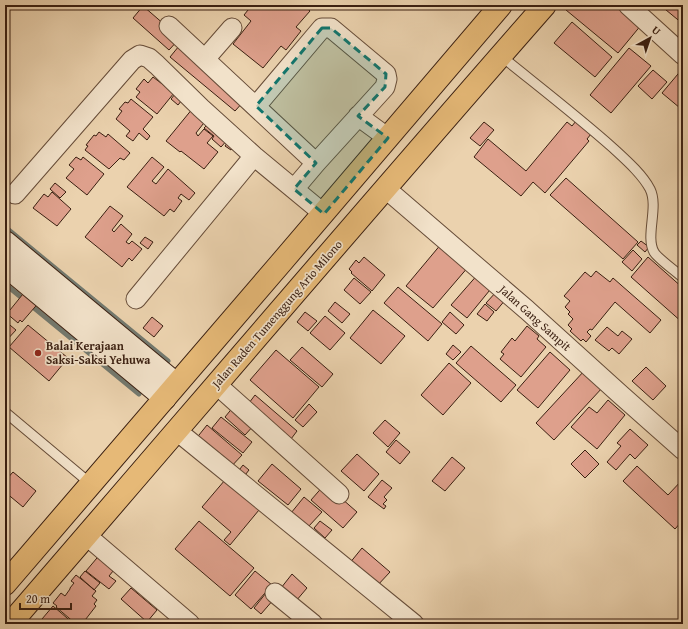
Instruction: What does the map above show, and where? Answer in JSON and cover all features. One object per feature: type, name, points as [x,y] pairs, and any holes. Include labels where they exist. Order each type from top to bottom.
[{"type":"highway","points":[[5,584],[298,245],[501,5]]},
{"type":"highway","name":"Jalan Raden Tumenggung Ario Milono","points":[[10,624],[321,265],[385,188],[545,5]]},
{"type":"highway","points":[[298,245],[321,265]]},
{"type":"highway","points":[[53,528],[82,541]]},
{"type":"street","points":[[628,5],[683,55]]},
{"type":"street","points":[[169,26],[316,162]]},
{"type":"street","points":[[205,59],[232,28]]},
{"type":"street","points":[[256,106],[322,28],[330,28],[386,74],[387,79],[385,87],[316,162],[294,189]]},
{"type":"street","points":[[15,194],[132,60],[140,55],[149,58],[254,156],[324,214]]},
{"type":"street","points":[[358,116],[388,138]]},
{"type":"street","points":[[136,299],[254,156]]},
{"type":"street","name":"Jalan Gang Sampit","points":[[385,188],[527,310],[683,450]]},
{"type":"street","points":[[5,242],[171,391]]},
{"type":"street","points":[[5,265],[171,391]]},
{"type":"street","points":[[217,385],[339,494]]},
{"type":"street","points":[[177,431],[414,624]]},
{"type":"street","points":[[82,541],[190,624]]},
{"type":"street","points":[[275,593],[313,624]]},
{"type":"lane","points":[[501,56],[600,136],[623,157],[639,175],[650,190],[653,207],[651,244],[654,253],[683,278]]},
{"type":"lane","points":[[5,412],[91,484]]},
{"type":"highlighted area","points":[[322,28],[331,28],[386,74],[385,87],[358,116],[388,138],[324,214],[294,189],[316,163],[256,106]]},
{"type":"building","points":[[252,5],[303,5],[310,11],[296,27],[301,31],[286,50],[281,46],[263,68],[233,44],[251,21],[244,15]]},
{"type":"building","points":[[570,5],[619,5],[642,24],[618,53],[566,10]]},
{"type":"building","points":[[660,5],[683,5],[683,24]]},
{"type":"building","points":[[143,6],[180,38],[169,50],[133,18]]},
{"type":"building","points":[[572,22],[612,57],[595,77],[554,43]]},
{"type":"building","points":[[179,46],[244,101],[235,111],[170,57]]},
{"type":"building","points":[[629,48],[651,66],[611,113],[590,95]]},
{"type":"building","points":[[683,68],[683,105],[680,108],[662,93]]},
{"type":"building","points":[[653,70],[667,82],[652,99],[638,86]]},
{"type":"building","points":[[153,77],[174,93],[157,114],[136,97],[140,92],[136,89],[144,79],[148,83]]},
{"type":"building","points":[[175,94],[182,100],[178,105],[171,99]]},
{"type":"building","points":[[131,99],[153,117],[143,129],[150,136],[147,140],[139,133],[133,141],[126,136],[130,131],[116,119],[122,111],[119,109],[125,102],[128,103]]},
{"type":"building","points":[[193,108],[207,119],[196,133],[198,136],[204,129],[213,136],[207,143],[218,152],[204,169],[166,141]]},
{"type":"building","points":[[576,121],[591,134],[587,139],[589,141],[545,193],[533,182],[521,196],[474,157],[488,139],[526,171],[567,122],[572,126]]},
{"type":"building","points":[[210,122],[229,138],[221,147],[212,139],[214,136],[204,128]]},
{"type":"building","points":[[484,122],[494,130],[480,146],[470,138]]},
{"type":"building","points":[[99,132],[106,137],[108,134],[130,153],[124,160],[120,158],[109,169],[85,150],[88,146],[86,145],[94,135],[96,136]]},
{"type":"building","points":[[230,139],[236,144],[231,150],[225,146]]},
{"type":"building","points":[[76,157],[81,160],[83,157],[104,174],[87,195],[66,178],[74,169],[69,165]]},
{"type":"building","points":[[152,157],[164,167],[152,181],[156,184],[168,169],[195,193],[189,200],[181,194],[178,198],[182,201],[174,212],[170,209],[164,216],[127,187]]},
{"type":"building","points":[[566,178],[638,242],[623,259],[550,195]]},
{"type":"building","points":[[55,183],[66,192],[60,198],[50,189]]},
{"type":"building","points":[[52,192],[71,209],[57,226],[33,208],[44,194],[48,197]]},
{"type":"building","points":[[110,206],[123,216],[112,230],[114,232],[121,224],[132,234],[126,242],[129,244],[132,241],[142,249],[132,261],[129,258],[122,267],[85,237]]},
{"type":"building","points":[[145,237],[153,242],[148,249],[140,243]]},
{"type":"building","points":[[641,241],[649,247],[645,252],[637,245]]},
{"type":"building","points":[[442,243],[469,266],[433,308],[406,286]]},
{"type":"building","points":[[633,250],[642,259],[632,271],[622,262]]},
{"type":"building","points":[[364,257],[385,275],[372,291],[351,273],[352,272],[349,269],[356,260],[359,263]]},
{"type":"building","points":[[648,257],[683,288],[683,323],[631,277]]},
{"type":"building","points":[[596,271],[610,282],[613,278],[661,320],[650,333],[615,302],[592,330],[590,329],[587,332],[591,336],[586,342],[583,339],[581,341],[570,331],[572,329],[568,325],[573,319],[568,314],[570,312],[565,307],[570,301],[564,296],[585,272],[591,277]]},
{"type":"building","points":[[479,273],[494,285],[467,318],[451,305]]},
{"type":"building","points":[[354,278],[371,292],[360,304],[344,290]]},
{"type":"building","points":[[398,287],[442,324],[428,341],[384,303]]},
{"type":"building","points":[[27,289],[41,300],[22,322],[20,320],[18,323],[5,312],[5,306],[10,310]]},
{"type":"building","points":[[497,291],[506,299],[496,311],[486,303]]},
{"type":"building","points":[[335,302],[350,314],[342,323],[328,311]]},
{"type":"building","points":[[485,304],[494,312],[487,321],[477,314]]},
{"type":"building","points":[[373,310],[405,336],[381,364],[350,338]]},
{"type":"building","points":[[305,312],[317,321],[308,331],[297,322]]},
{"type":"building","points":[[450,312],[464,325],[456,334],[442,322]]},
{"type":"building","points":[[325,316],[345,333],[330,350],[310,333]]},
{"type":"building","points":[[152,317],[163,326],[154,337],[143,328]]},
{"type":"building","points":[[5,321],[16,330],[5,342]]},
{"type":"building","name":"Balai Kerajaan Saksi-Saksi Yehuwa","points":[[28,325],[68,358],[49,381],[9,347]]},
{"type":"building","points":[[527,326],[539,336],[537,339],[546,347],[521,377],[500,359],[504,354],[501,352],[512,338],[515,341]]},
{"type":"building","points":[[607,327],[618,336],[622,331],[632,339],[619,354],[612,348],[609,351],[595,340]]},
{"type":"building","points":[[453,345],[461,352],[453,360],[446,354]]},
{"type":"building","points":[[471,346],[516,385],[501,402],[456,363]]},
{"type":"building","points":[[302,347],[333,374],[322,387],[290,360]]},
{"type":"building","points":[[276,350],[319,387],[293,418],[250,380]]},
{"type":"building","points":[[550,352],[570,370],[538,408],[517,390]]},
{"type":"building","points":[[449,363],[471,383],[443,415],[421,395]]},
{"type":"building","points":[[646,367],[666,386],[653,400],[632,381]]},
{"type":"building","points":[[585,370],[603,387],[554,440],[536,423]]},
{"type":"building","points":[[255,395],[297,431],[288,443],[246,407]]},
{"type":"building","points":[[608,400],[625,415],[597,449],[571,427],[589,407],[597,413]]},
{"type":"building","points":[[309,404],[317,412],[303,427],[295,420]]},
{"type":"building","points":[[234,406],[255,424],[245,435],[225,417]]},
{"type":"building","points":[[221,417],[252,442],[243,453],[212,428]]},
{"type":"building","points":[[385,420],[400,433],[388,447],[373,433]]},
{"type":"building","points":[[207,425],[242,455],[229,469],[195,440]]},
{"type":"building","points":[[630,429],[648,445],[635,459],[630,454],[616,470],[607,462],[621,446],[617,443]]},
{"type":"building","points":[[396,440],[410,452],[400,464],[386,452]]},
{"type":"building","points":[[585,450],[599,464],[585,478],[571,464]]},
{"type":"building","points":[[357,454],[379,474],[364,491],[341,471]]},
{"type":"building","points":[[452,457],[465,468],[445,491],[432,481]]},
{"type":"building","points":[[272,464],[301,489],[288,505],[258,481]]},
{"type":"building","points":[[243,465],[249,470],[242,479],[236,474]]},
{"type":"building","points":[[637,466],[668,495],[683,479],[683,520],[675,529],[623,481]]},
{"type":"building","points":[[5,469],[9,473],[5,478]]},
{"type":"building","points":[[13,472],[36,491],[23,507],[5,492],[5,481]]},
{"type":"building","points":[[225,480],[259,510],[230,545],[224,540],[231,532],[202,507]]},
{"type":"building","points":[[382,480],[392,488],[384,497],[387,500],[383,504],[386,506],[384,509],[368,497]]},
{"type":"building","points":[[325,484],[357,512],[343,528],[311,500]]},
{"type":"building","points":[[304,497],[322,512],[308,527],[291,513]]},
{"type":"building","points":[[199,521],[254,568],[230,596],[175,549]]},
{"type":"building","points":[[320,521],[332,530],[325,538],[314,528]]},
{"type":"building","points":[[362,548],[390,572],[376,587],[349,564]]},
{"type":"building","points":[[102,552],[118,565],[109,576],[116,581],[109,589],[86,571]]},
{"type":"building","points":[[85,571],[100,583],[94,590],[80,577]]},
{"type":"building","points":[[255,571],[272,585],[251,609],[235,595]]},
{"type":"building","points":[[292,574],[307,588],[296,601],[281,588]]},
{"type":"building","points":[[76,575],[96,591],[92,596],[97,600],[94,604],[96,606],[82,624],[76,624],[53,603],[61,593],[65,596],[74,583],[71,581]]},
{"type":"building","points":[[131,588],[157,610],[147,622],[121,599]]},
{"type":"building","points":[[266,593],[274,599],[261,614],[254,608]]},
{"type":"building","points":[[53,606],[74,624],[48,624],[42,619]]},
{"type":"waterway","points":[[5,227],[168,361]]},
{"type":"waterway","points":[[5,284],[139,394]]},
{"type":"place","name":"Balai Kerajaan Saksi-Saksi Yehuwa","points":[[38,353]]}]
